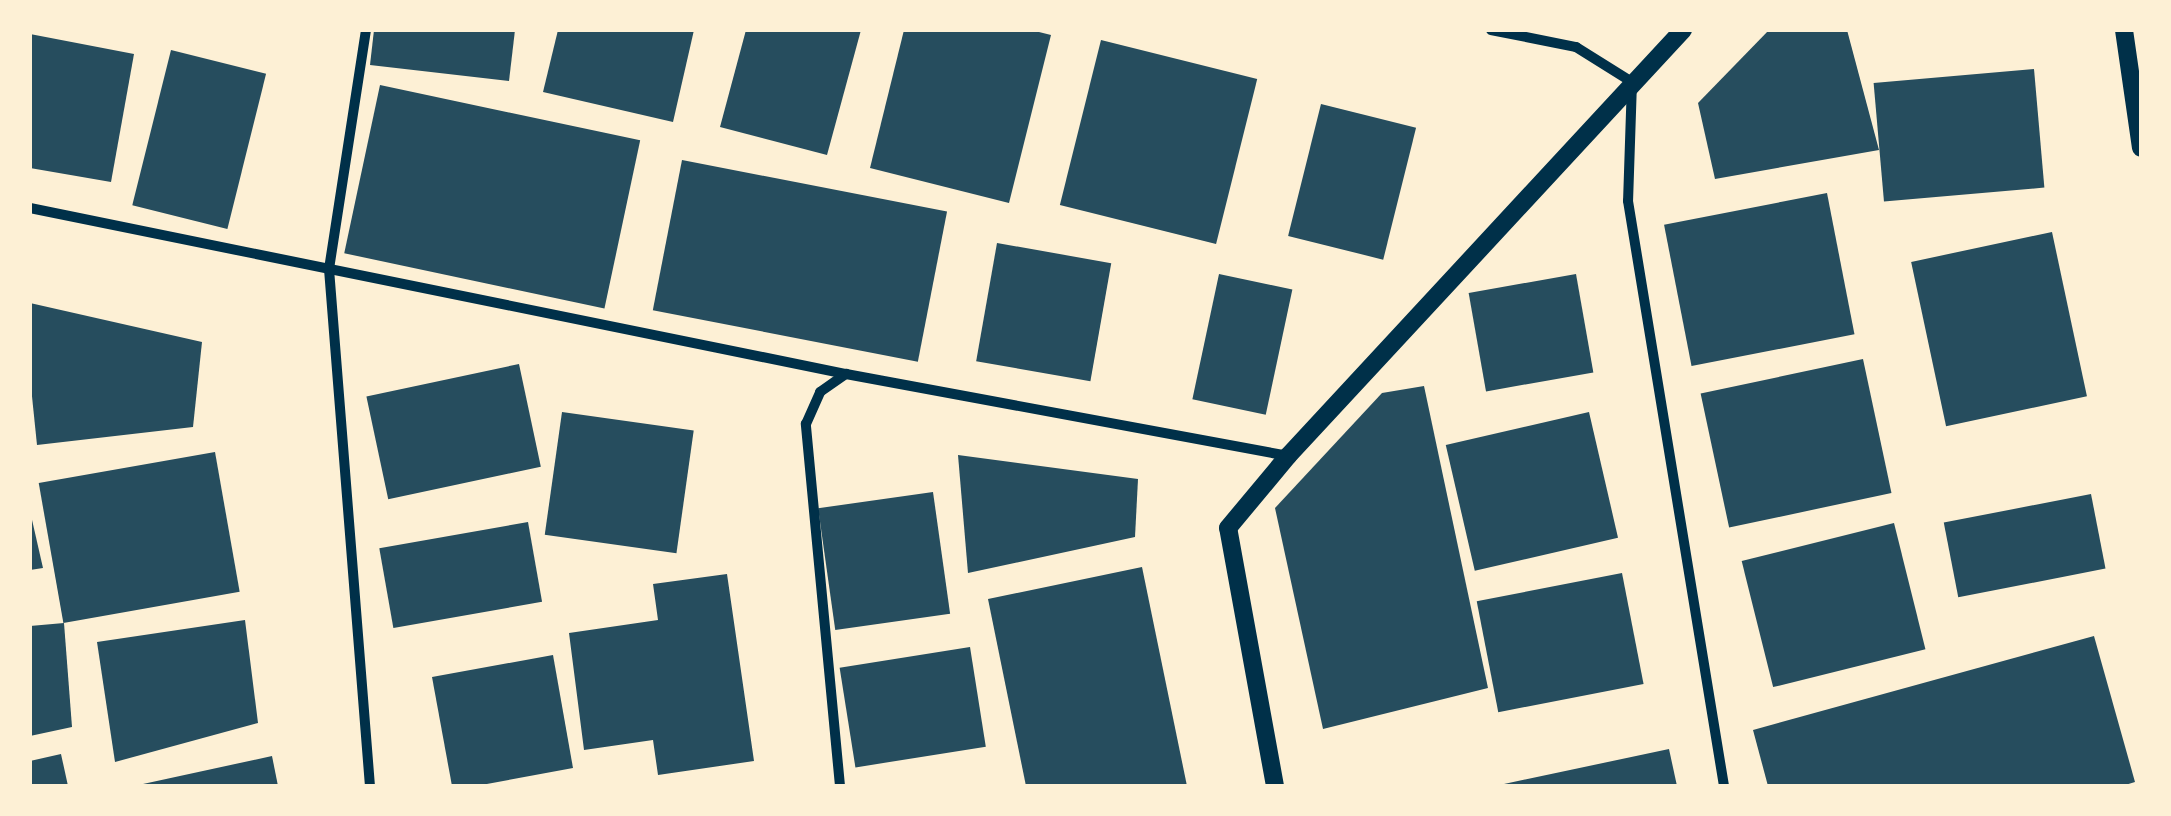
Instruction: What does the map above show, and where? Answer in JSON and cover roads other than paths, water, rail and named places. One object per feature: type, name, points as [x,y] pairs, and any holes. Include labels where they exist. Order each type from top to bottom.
[{"type":"street","points":[[366,30],[329,269],[370,786]]},
{"type":"street","points":[[1491,30],[1576,47],[1632,82]]},
{"type":"street","points":[[1275,786],[1228,528],[1288,456],[1683,30]]},
{"type":"street","points":[[2124,30],[2141,148]]},
{"type":"street","points":[[1632,82],[1628,201],[1724,786]]},
{"type":"street","points":[[30,208],[846,374],[1288,456]]},
{"type":"street","points":[[840,786],[806,424],[820,392],[846,374]]}]
